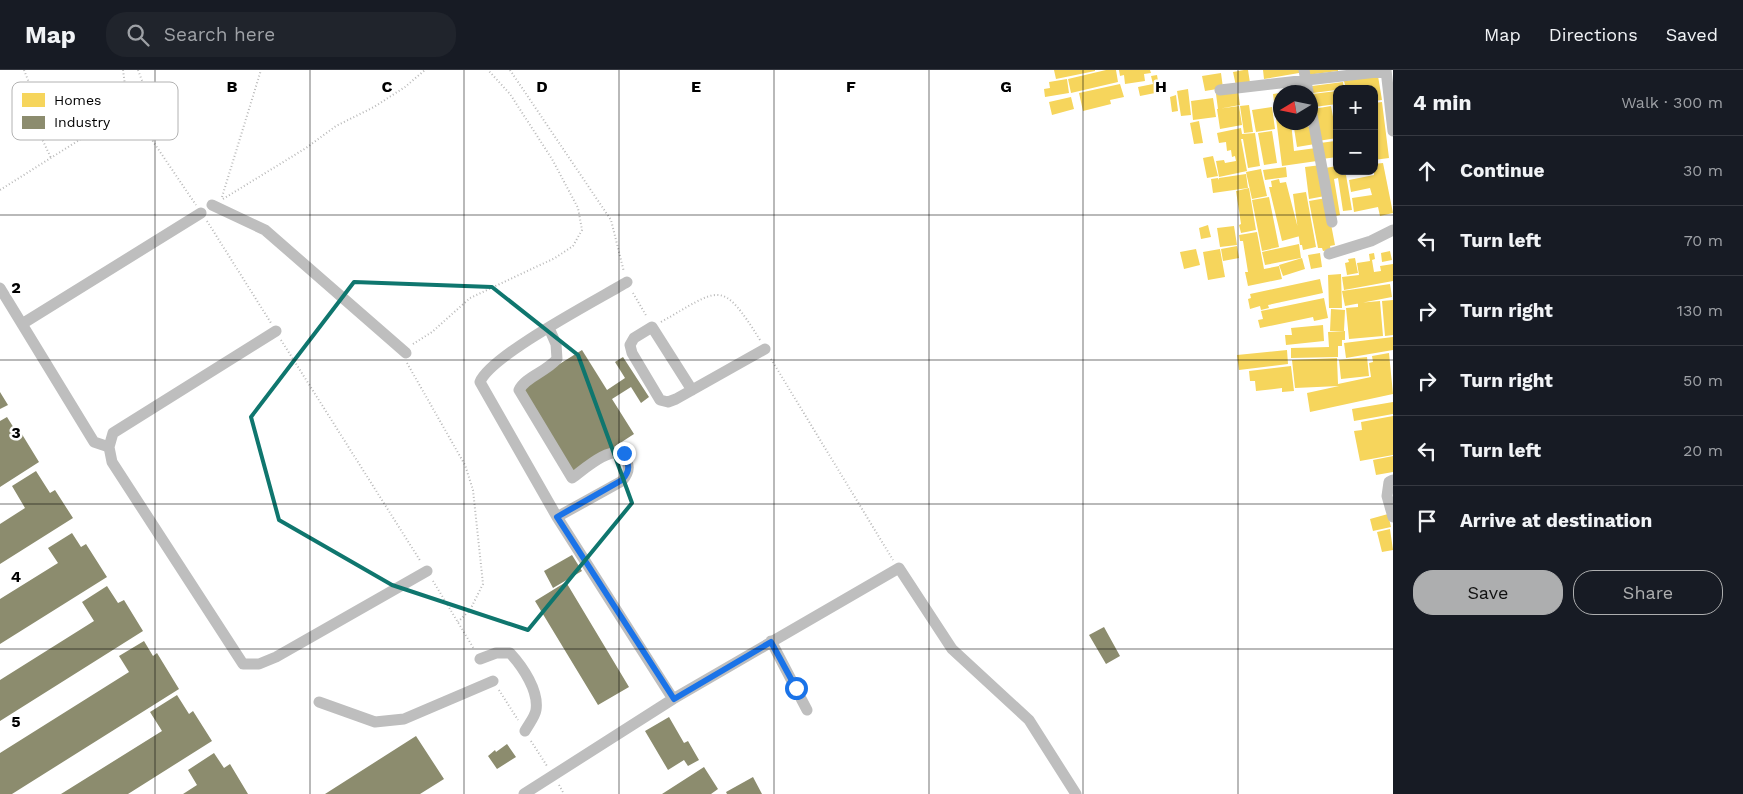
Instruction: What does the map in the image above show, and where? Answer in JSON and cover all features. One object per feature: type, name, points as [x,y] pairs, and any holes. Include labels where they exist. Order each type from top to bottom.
[{"type":"street","points":[[1220,90],[1305,75],[1386,70],[1393,131]]},
{"type":"street","points":[[1315,130],[1332,222]]},
{"type":"street","points":[[217,203],[265,230],[406,353]]},
{"type":"street","points":[[22,324],[201,213]]},
{"type":"street","points":[[1329,254],[1371,241],[1393,230]]},
{"type":"street","points":[[627,282],[517,348],[483,375],[480,382],[557,517],[674,699]]},
{"type":"street","points":[[0,288],[94,442],[109,447]]},
{"type":"street","points":[[692,390],[652,327],[634,338],[630,345],[632,353],[660,400],[668,402],[676,400],[765,349]]},
{"type":"street","points":[[549,328],[556,344],[557,359],[549,368],[522,384],[519,390],[572,478],[607,455],[617,451],[624,453],[630,466],[628,474],[622,480],[557,517]]},
{"type":"street","points":[[276,331],[113,433],[109,447],[112,462],[243,664],[259,664],[276,657],[427,571]]},
{"type":"street","points":[[1393,480],[1389,482],[1387,496],[1393,517]]},
{"type":"street","points":[[524,794],[674,699],[898,568],[952,650],[1029,720],[1076,794]]},
{"type":"street","points":[[771,642],[807,710]]},
{"type":"street","points":[[480,659],[496,653],[510,653],[518,661],[537,696],[536,712],[525,731]]},
{"type":"street","points":[[319,702],[375,722],[404,719],[493,681]]},
{"type":"path","points":[[24,70],[28,82]]},
{"type":"path","points":[[138,70],[143,82]]},
{"type":"path","points":[[217,203],[261,70]]},
{"type":"path","points":[[217,203],[306,148],[336,126],[374,107],[405,88],[425,70]]},
{"type":"path","points":[[458,622],[470,610],[483,584],[473,490],[465,465],[444,424],[405,360],[406,353],[408,347],[432,332],[470,298],[555,258],[573,246],[582,230],[578,208],[560,174],[510,94],[488,70]]},
{"type":"path","points":[[510,70],[611,220],[627,282],[652,327],[709,295],[725,295],[735,302],[898,568]]},
{"type":"path","points":[[42,140],[51,158]]},
{"type":"path","points":[[0,190],[79,140]]},
{"type":"path","points":[[153,142],[201,213],[276,331],[480,659]]},
{"type":"path","points":[[493,681],[564,794]]},
{"type":"highlighted area","points":[[354,282],[492,287],[578,355],[632,503],[528,630],[392,585],[279,520],[251,417]]},
{"type":"building: Homes","points":[[1054,70],[1095,70],[1095,71],[1056,79]]},
{"type":"building: Homes","points":[[1106,70],[1116,70],[1118,82],[1071,93],[1068,79]]},
{"type":"building: Homes","points":[[1119,70],[1150,70],[1151,73],[1144,74],[1145,81],[1125,84],[1124,75],[1120,76]]},
{"type":"building: Homes","points":[[1248,70],[1250,83],[1236,86],[1233,72]]},
{"type":"building: Homes","points":[[1263,70],[1299,70],[1299,73],[1264,79]]},
{"type":"building: Homes","points":[[1306,70],[1338,70],[1338,71],[1307,75]]},
{"type":"building: Homes","points":[[1221,73],[1223,88],[1205,91],[1202,76]]},
{"type":"building: Homes","points":[[1157,75],[1160,92],[1140,96],[1138,87],[1153,84],[1151,76]]},
{"type":"building: Homes","points":[[1378,76],[1382,100],[1378,100],[1378,85],[1345,85],[1344,81]]},
{"type":"building: Homes","points":[[1067,79],[1069,93],[1045,97],[1044,89],[1050,88],[1049,82]]},
{"type":"building: Homes","points":[[1343,82],[1343,85],[1333,85],[1333,90],[1318,92],[1318,85]]},
{"type":"building: Homes","points":[[1120,84],[1124,97],[1110,100],[1111,104],[1083,111],[1079,93]]},
{"type":"building: Homes","points":[[1188,89],[1191,115],[1181,116],[1177,91]]},
{"type":"building: Homes","points":[[1238,91],[1240,105],[1218,109],[1216,94]]},
{"type":"building: Homes","points":[[1333,91],[1333,105],[1318,106],[1318,93]]},
{"type":"building: Homes","points":[[1176,95],[1178,111],[1172,112],[1170,97]]},
{"type":"building: Homes","points":[[1071,97],[1074,109],[1052,115],[1049,102]]},
{"type":"building: Homes","points":[[1213,98],[1216,117],[1193,120],[1191,101]]},
{"type":"building: Homes","points":[[1378,102],[1382,102],[1389,158],[1378,159],[1378,130]]},
{"type":"building: Homes","points":[[1249,105],[1253,132],[1244,133],[1240,106]]},
{"type":"building: Homes","points":[[1239,106],[1242,125],[1220,129],[1217,109]]},
{"type":"building: Homes","points":[[1331,106],[1333,139],[1318,141],[1316,130],[1318,130],[1318,108]]},
{"type":"building: Homes","points":[[1272,107],[1273,129],[1256,132],[1252,110]]},
{"type":"building: Homes","points":[[1199,121],[1203,143],[1194,144],[1190,123]]},
{"type":"building: Homes","points":[[1241,128],[1242,134],[1255,133],[1260,166],[1248,168],[1243,139],[1241,139],[1247,171],[1219,177],[1216,161],[1224,160],[1225,163],[1236,161],[1235,156],[1232,157],[1231,150],[1227,151],[1226,142],[1219,143],[1217,133]]},
{"type":"building: Homes","points":[[1278,130],[1292,130],[1294,151],[1316,148],[1317,161],[1282,166]]},
{"type":"building: Homes","points":[[1294,130],[1313,130],[1315,144],[1297,147]]},
{"type":"building: Homes","points":[[1272,131],[1277,163],[1264,165],[1258,133]]},
{"type":"building: Homes","points":[[1333,141],[1333,158],[1322,159],[1320,143]]},
{"type":"building: Homes","points":[[1213,156],[1218,176],[1207,178],[1203,158]]},
{"type":"building: Homes","points":[[1383,163],[1393,213],[1380,216],[1378,207],[1354,212],[1352,198],[1372,195],[1370,188],[1351,192],[1349,180],[1378,175],[1378,164]]},
{"type":"building: Homes","points":[[1321,165],[1325,196],[1309,199],[1305,167]]},
{"type":"building: Homes","points":[[1286,167],[1287,177],[1265,180],[1263,170]]},
{"type":"building: Homes","points":[[1333,167],[1333,175],[1346,175],[1352,210],[1343,211],[1338,178],[1334,179],[1340,215],[1332,217],[1325,168]]},
{"type":"building: Homes","points":[[1261,169],[1267,196],[1252,199],[1246,172]]},
{"type":"building: Homes","points":[[1246,174],[1248,188],[1213,193],[1211,179],[1218,178],[1218,180],[1219,178]]},
{"type":"building: Homes","points":[[1279,179],[1280,183],[1286,182],[1300,236],[1282,241],[1269,187],[1272,187],[1271,181]]},
{"type":"building: Homes","points":[[1249,188],[1256,230],[1241,233],[1236,191]]},
{"type":"building: Homes","points":[[1306,192],[1316,247],[1303,250],[1302,245],[1300,245],[1293,194]]},
{"type":"building: Homes","points":[[1269,197],[1279,247],[1262,251],[1252,200]]},
{"type":"building: Homes","points":[[1326,198],[1335,245],[1330,246],[1331,250],[1323,251],[1322,248],[1318,248],[1309,201]]},
{"type":"building: Homes","points":[[1208,225],[1211,237],[1201,239],[1199,228]]},
{"type":"building: Homes","points":[[1234,226],[1237,245],[1220,247],[1217,228]]},
{"type":"building: Homes","points":[[1257,232],[1264,269],[1279,266],[1282,279],[1248,286],[1245,272],[1248,272],[1243,241],[1240,241],[1239,235]]},
{"type":"building: Homes","points":[[1299,244],[1301,258],[1265,265],[1262,252]]},
{"type":"building: Homes","points":[[1237,246],[1239,258],[1223,261],[1221,249]]},
{"type":"building: Homes","points":[[1196,249],[1200,265],[1184,269],[1180,252]]},
{"type":"building: Homes","points":[[1220,249],[1225,277],[1208,280],[1203,252]]},
{"type":"building: Homes","points":[[1390,251],[1392,260],[1382,262],[1381,253]]},
{"type":"building: Homes","points":[[1320,253],[1322,267],[1311,269],[1308,255]]},
{"type":"building: Homes","points":[[1374,253],[1375,259],[1372,260],[1374,272],[1381,271],[1380,266],[1393,264],[1393,281],[1344,290],[1342,277],[1359,275],[1357,263],[1370,261],[1369,254]]},
{"type":"building: Homes","points":[[1302,258],[1305,269],[1283,276],[1279,265]]},
{"type":"building: Homes","points":[[1355,258],[1358,273],[1347,275],[1345,263],[1349,262],[1348,259]]},
{"type":"building: Homes","points":[[1341,274],[1342,308],[1329,308],[1328,275]]},
{"type":"building: Homes","points":[[1320,279],[1323,293],[1268,305],[1269,308],[1261,310],[1260,306],[1250,309],[1248,299],[1251,298],[1250,294]]},
{"type":"building: Homes","points":[[1390,284],[1392,297],[1345,306],[1342,291]]},
{"type":"building: Homes","points":[[1324,298],[1328,318],[1314,321],[1313,317],[1260,328],[1258,320],[1263,319],[1261,311]]},
{"type":"building: Homes","points":[[1393,300],[1393,335],[1385,336],[1382,301]]},
{"type":"building: Homes","points":[[1380,301],[1383,336],[1349,339],[1346,308],[1358,307],[1358,303]]},
{"type":"building: Homes","points":[[1331,309],[1345,310],[1344,331],[1330,331]]},
{"type":"building: Homes","points":[[1323,325],[1324,341],[1286,345],[1285,335],[1292,335],[1291,328]]},
{"type":"building: Homes","points":[[1345,331],[1345,340],[1342,340],[1342,346],[1338,346],[1338,357],[1291,358],[1291,348],[1329,347],[1328,332]]},
{"type":"building: Homes","points":[[1393,337],[1393,350],[1346,358],[1344,343]]},
{"type":"building: Homes","points":[[1287,350],[1288,364],[1239,370],[1237,355]]},
{"type":"building: Homes","points":[[1389,353],[1393,394],[1310,412],[1307,393],[1339,386],[1295,388],[1292,360],[1337,358],[1338,384],[1371,377],[1369,363],[1373,362],[1372,356]]},
{"type":"building: Homes","points":[[1367,357],[1369,376],[1341,379],[1339,360]]},
{"type":"building: Homes","points":[[1291,366],[1294,391],[1282,392],[1282,388],[1256,391],[1255,381],[1250,381],[1249,371]]},
{"type":"building: Homes","points":[[1393,402],[1393,414],[1354,421],[1352,409]]},
{"type":"building: Homes","points":[[1393,416],[1393,455],[1360,461],[1354,431],[1362,430],[1361,422]]},
{"type":"building: Homes","points":[[1393,456],[1393,472],[1376,475],[1373,460]]},
{"type":"building: Homes","points":[[1388,514],[1391,527],[1373,531],[1370,519]]},
{"type":"building: Homes","points":[[1390,529],[1393,550],[1382,552],[1377,532]]},
{"type":"building: Industry","points":[[582,350],[607,390],[625,378],[615,362],[623,357],[649,397],[641,403],[631,387],[612,399],[634,434],[574,473],[521,388]]},
{"type":"building: Industry","points":[[0,392],[8,405],[0,409]]},
{"type":"building: Industry","points":[[7,417],[17,433],[20,431],[39,462],[0,487],[0,421]]},
{"type":"building: Industry","points":[[36,471],[50,493],[55,490],[73,518],[0,564],[0,524],[25,508],[12,486]]},
{"type":"building: Industry","points":[[72,533],[81,547],[86,544],[107,577],[0,644],[0,599],[58,563],[48,548]]},
{"type":"building: Industry","points":[[572,555],[582,571],[553,588],[544,571]]},
{"type":"building: Industry","points":[[566,582],[629,687],[598,705],[535,601]]},
{"type":"building: Industry","points":[[107,586],[118,603],[124,600],[143,631],[0,721],[0,680],[94,621],[82,602]]},
{"type":"building: Industry","points":[[1104,627],[1120,656],[1106,664],[1089,635]]},
{"type":"building: Industry","points":[[144,641],[153,656],[157,653],[179,689],[12,794],[0,794],[0,753],[129,672],[119,656]]},
{"type":"building: Industry","points":[[177,695],[189,714],[193,711],[212,741],[128,794],[61,794],[162,731],[150,712]]},
{"type":"building: Industry","points":[[669,717],[684,743],[688,741],[699,760],[688,766],[684,760],[668,770],[645,731]]},
{"type":"building: Industry","points":[[416,736],[444,779],[420,794],[325,794]]},
{"type":"building: Industry","points":[[507,744],[516,757],[497,769],[488,756]]},
{"type":"building: Industry","points":[[214,753],[224,768],[230,764],[248,794],[183,794],[197,785],[188,770]]},
{"type":"building: Industry","points":[[704,767],[718,789],[711,794],[662,794]]},
{"type":"building: Industry","points":[[753,777],[762,794],[727,794],[726,792]]},
{"type":"route","points":[[624,453],[630,466],[628,474],[622,480],[557,517],[674,699],[771,642],[796,688]]}]
